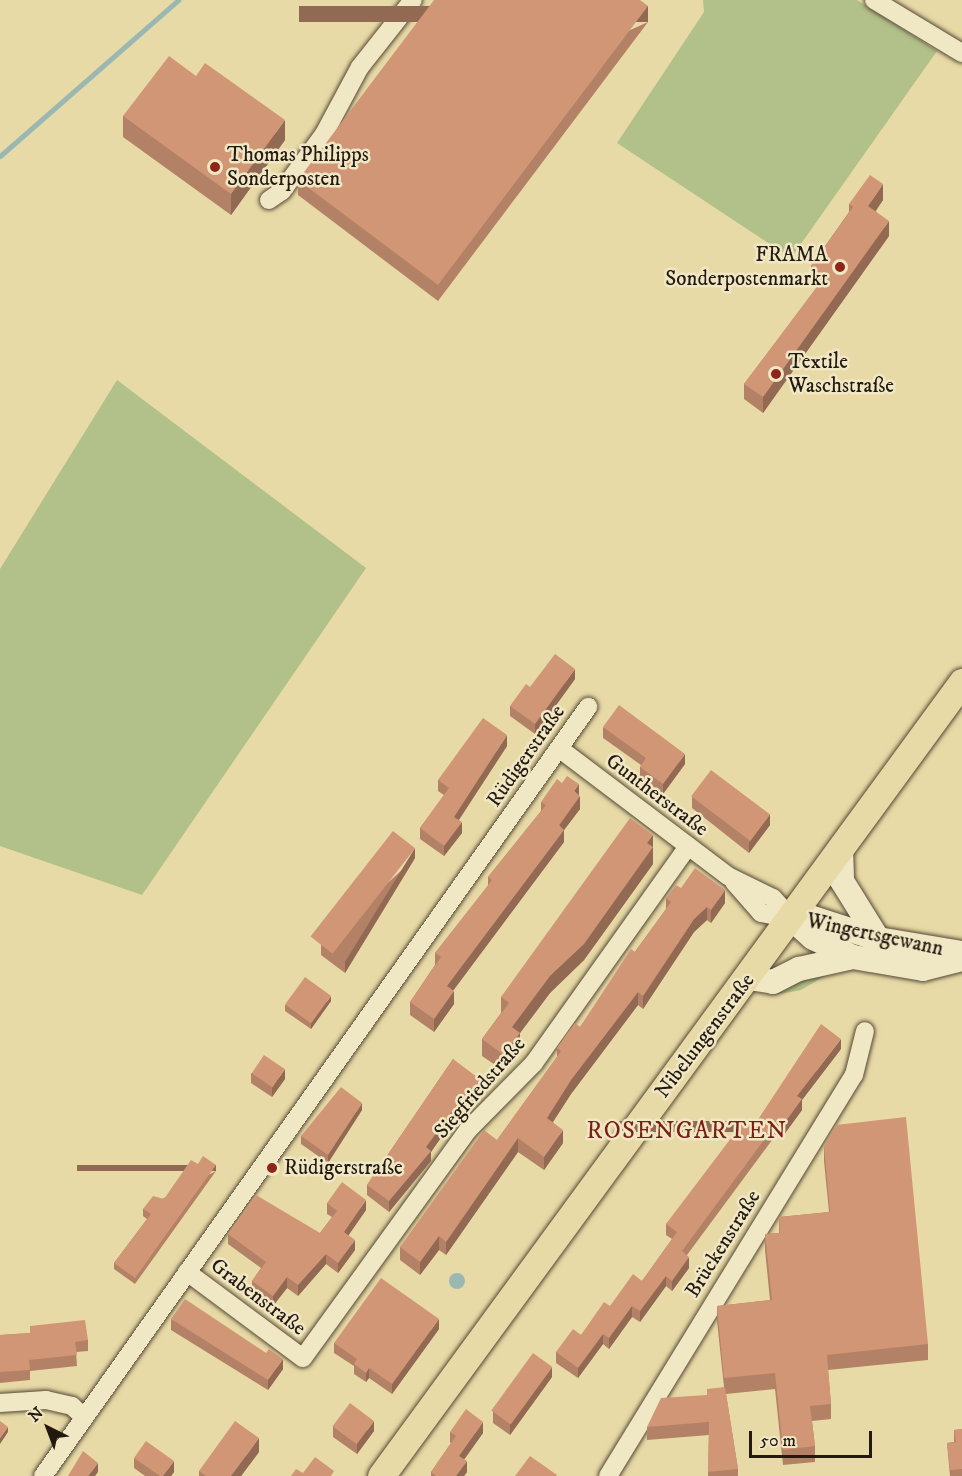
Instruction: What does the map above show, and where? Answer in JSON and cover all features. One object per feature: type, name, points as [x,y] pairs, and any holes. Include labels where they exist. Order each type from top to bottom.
[{"type":"main road","name":"Nibelungenstraße","points":[[381,1476],[749,978],[962,682]]},
{"type":"main road","points":[[841,849],[842,881],[878,939]]},
{"type":"main road","name":"Wingertsgewann","points":[[792,919],[810,917],[878,939],[962,952]]},
{"type":"main road","name":"Wingertsgewann","points":[[792,919],[813,939],[853,957],[922,969],[962,959]]},
{"type":"main road","points":[[749,978],[773,982],[799,969],[853,957]]},
{"type":"street","points":[[269,200],[282,191],[324,134],[360,67],[413,0]]},
{"type":"street","points":[[874,0],[962,53]]},
{"type":"street","name":"Rüdigerstraße","points":[[44,1476],[588,707]]},
{"type":"street","name":"Guntherstraße","points":[[560,749],[728,876],[773,898],[792,919]]},
{"type":"street","name":"Siegfriedstraße","points":[[303,1358],[468,1130],[534,1063],[688,846]]},
{"type":"street","name":"Brückenstraße","points":[[608,1476],[854,1075],[865,1031]]},
{"type":"street","name":"Grabenstraße","points":[[187,1272],[303,1358]]},
{"type":"street","points":[[0,1403],[46,1400],[72,1406],[84,1417]]},
{"type":"green space","points":[[703,0],[857,0],[937,51],[791,258],[617,143],[704,12]]},
{"type":"green space","points":[[117,380],[366,568],[142,895],[0,846],[0,569]]},
{"type":"green space","points":[[830,973],[801,990],[774,995],[790,983]]},
{"type":"water","points":[[454,1273],[460,1273],[465,1281],[463,1287],[454,1289],[449,1284],[449,1278]]},
{"type":"building","points":[[434,0],[640,0],[648,6],[438,285],[298,180]]},
{"type":"building","name":"Thomas Philipps Sonderposten","points":[[169,56],[196,76],[205,63],[285,120],[231,194],[123,116]]},
{"type":"building","points":[[870,175],[883,184],[868,206],[889,221],[763,397],[744,384],[825,276],[811,266],[853,207],[849,204]]},
{"type":"building","points":[[555,654],[575,669],[535,724],[510,706],[526,684],[530,687]]},
{"type":"building","points":[[619,705],[685,754],[663,784],[640,767],[646,758],[603,727]]},
{"type":"building","points":[[483,718],[507,735],[454,817],[462,822],[444,846],[420,828],[449,788],[438,780]]},
{"type":"building","points":[[711,770],[770,815],[750,841],[691,796]]},
{"type":"building","points":[[567,776],[579,784],[574,791],[580,796],[559,825],[564,830],[447,986],[454,991],[434,1019],[410,1002],[441,957],[435,953],[492,880],[488,877],[546,805],[541,802],[557,779],[562,783]]},
{"type":"building","points":[[630,818],[653,835],[647,843],[653,847],[584,944],[550,976],[512,1027],[520,1033],[504,1055],[482,1039],[509,1003],[501,997]]},
{"type":"building","points":[[393,831],[415,848],[333,954],[311,937]]},
{"type":"building","points":[[695,868],[725,890],[711,910],[707,907],[694,919],[643,996],[638,992],[571,1080],[547,1118],[563,1130],[544,1157],[518,1138],[446,1242],[439,1236],[420,1262],[400,1247],[484,1130],[497,1140],[561,1051],[557,1048],[566,1035],[575,1023],[580,1027],[631,949],[635,952],[671,902],[666,898],[676,885],[681,888]]},
{"type":"building","points":[[305,977],[331,996],[311,1023],[285,1005]]},
{"type":"building","points":[[821,1024],[841,1039],[797,1096],[802,1099],[783,1125],[778,1121],[682,1251],[689,1257],[672,1281],[666,1276],[640,1311],[632,1306],[609,1338],[603,1334],[578,1368],[556,1352],[573,1329],[581,1335],[604,1302],[610,1306],[633,1274],[642,1281],[677,1232],[666,1224],[744,1121],[753,1127]]},
{"type":"building","points":[[264,1055],[285,1069],[272,1087],[252,1073]]},
{"type":"building","points":[[453,1059],[481,1080],[465,1102],[461,1099],[426,1147],[431,1151],[389,1201],[367,1185]]},
{"type":"building","points":[[341,1087],[362,1103],[328,1155],[301,1136]]},
{"type":"building","points":[[906,1117],[928,1344],[827,1355],[831,1404],[810,1406],[815,1446],[783,1450],[775,1373],[724,1378],[717,1306],[772,1300],[765,1234],[780,1233],[779,1217],[830,1212],[824,1146],[836,1125]]},
{"type":"building","points":[[203,1156],[216,1165],[135,1278],[114,1263],[151,1214],[143,1209],[153,1196],[164,1199],[191,1160],[198,1164]]},
{"type":"building","points":[[342,1182],[366,1200],[344,1232],[355,1240],[338,1263],[326,1254],[298,1285],[287,1277],[273,1296],[252,1281],[266,1262],[228,1234],[256,1195],[320,1233],[337,1211],[327,1203]]},
{"type":"building","points":[[381,1278],[439,1319],[392,1384],[369,1368],[366,1373],[354,1364],[357,1359],[334,1343]]},
{"type":"building","points":[[185,1299],[266,1353],[269,1349],[283,1359],[268,1380],[171,1319]]},
{"type":"building","points":[[85,1320],[88,1340],[75,1342],[77,1355],[29,1360],[30,1370],[0,1372],[0,1335],[30,1333],[30,1326]]},
{"type":"building","points":[[533,1353],[552,1367],[511,1425],[491,1410]]},
{"type":"building","points":[[725,1387],[738,1469],[708,1472],[709,1422],[647,1427],[661,1398],[707,1395],[707,1389]]},
{"type":"building","points":[[350,1403],[374,1421],[357,1444],[333,1426]]},
{"type":"building","points":[[466,1409],[483,1422],[459,1456],[467,1461],[456,1476],[436,1476],[431,1472],[456,1436],[450,1432]]},
{"type":"building","points":[[0,1421],[8,1427],[0,1438]]},
{"type":"building","points":[[235,1421],[259,1438],[231,1476],[206,1476],[199,1471]]},
{"type":"building","points":[[962,1429],[962,1469],[950,1470],[947,1443],[956,1442],[954,1430]]},
{"type":"building","points":[[146,1441],[174,1461],[163,1476],[134,1458]]},
{"type":"building","points":[[83,1451],[98,1463],[88,1476],[68,1476]]},
{"type":"building","points":[[530,1456],[557,1475],[515,1476]]},
{"type":"building","points":[[315,1457],[334,1471],[331,1476],[291,1476],[296,1469],[303,1473]]},
{"type":"waterway","points":[[0,156],[178,0]]},
{"type":"place","name":"Thomas Philipps Sonderposten","points":[[215,167]]},
{"type":"place","name":"FRAMA Sonderpostenmarkt","points":[[840,267]]},
{"type":"place","name":"Textile Waschstraße","points":[[776,374]]},
{"type":"place","name":"Rüdigerstraße","points":[[272,1168]]},
{"type":"district","name":"ROSENGARTEN","points":[[687,1132]]}]
